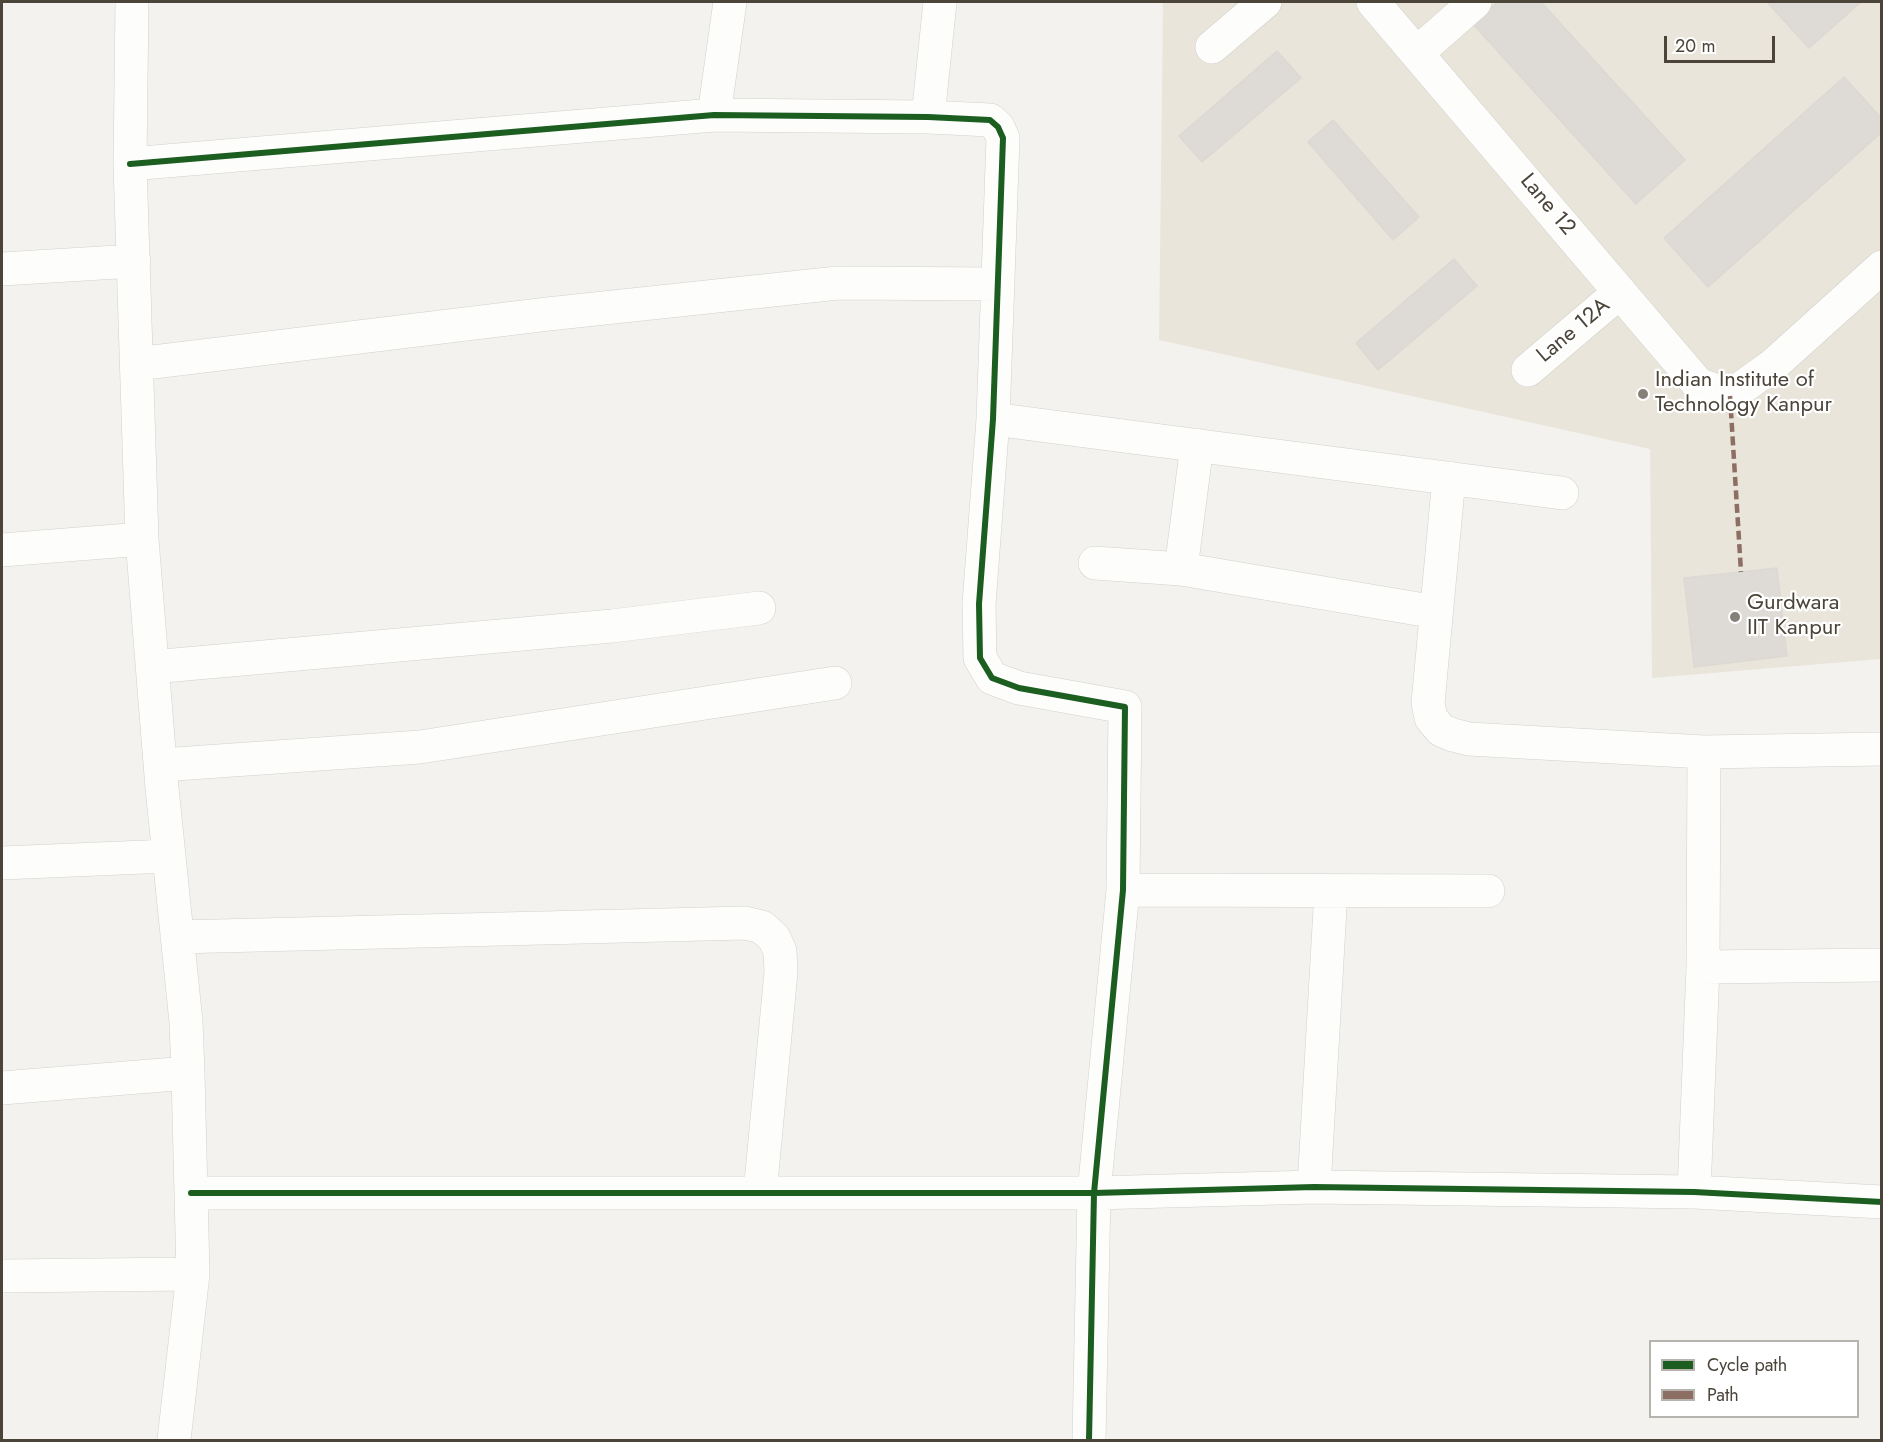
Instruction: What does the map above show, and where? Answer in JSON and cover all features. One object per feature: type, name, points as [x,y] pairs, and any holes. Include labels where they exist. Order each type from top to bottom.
[{"type":"street","points":[[132,2],[130,164],[142,539],[169,856],[186,1022],[188,1073],[193,1275],[174,1440]]},
{"type":"street","points":[[714,115],[730,2]]},
{"type":"street","points":[[928,117],[940,2]]},
{"type":"street","points":[[1212,47],[1265,2]]},
{"type":"street","name":"Lane 12","points":[[1373,2],[1698,384],[1730,396],[1772,366],[1881,267]]},
{"type":"street","points":[[1417,53],[1475,2]]},
{"type":"street","points":[[130,164],[714,115],[928,117],[990,120],[998,127],[1003,138],[993,419],[979,604],[980,658],[992,678],[1019,688],[1125,707],[1123,890],[1094,1193],[1089,1440]]},
{"type":"street","points":[[2,269],[134,261]]},
{"type":"street","points":[[137,364],[548,314],[838,283],[998,284]]},
{"type":"street","name":"Lane 12A","points":[[1528,370],[1620,292]]},
{"type":"street","points":[[993,419],[1562,493]]},
{"type":"street","points":[[1181,569],[1197,445]]},
{"type":"street","points":[[1449,478],[1428,703],[1431,718],[1441,730],[1469,739],[1704,752],[1881,748]]},
{"type":"street","points":[[2,550],[142,539]]},
{"type":"street","points":[[1095,563],[1181,569],[1436,612]]},
{"type":"street","points":[[152,667],[612,626],[759,608]]},
{"type":"street","points":[[161,765],[420,747],[835,683]]},
{"type":"street","points":[[1694,1192],[1702,967],[1704,752]]},
{"type":"street","points":[[2,863],[169,856]]},
{"type":"street","points":[[1123,890],[1488,891]]},
{"type":"street","points":[[1314,1187],[1331,891]]},
{"type":"street","points":[[177,937],[745,923],[762,927],[774,938],[780,951],[781,972],[760,1193]]},
{"type":"street","points":[[1702,967],[1881,965]]},
{"type":"street","points":[[2,1088],[188,1073]]},
{"type":"street","points":[[191,1193],[1094,1193],[1314,1187],[1694,1192],[1881,1202]]},
{"type":"street","points":[[2,1276],[193,1275]]},
{"type":"shaded area","name":"Indian Institute of Technology Kanpur","points":[[1163,2],[1881,2],[1881,659],[1652,678],[1650,449],[1159,340]]},
{"type":"building","points":[[1498,2],[1541,2],[1685,160],[1636,204],[1473,24]]},
{"type":"building","points":[[1767,2],[1861,2],[1809,48]]},
{"type":"building","points":[[1277,51],[1301,78],[1202,162],[1179,136]]},
{"type":"building","points":[[1844,77],[1882,119],[1882,132],[1708,287],[1664,238]]},
{"type":"building","points":[[1333,120],[1419,217],[1393,240],[1308,142]]},
{"type":"building","points":[[1454,259],[1477,286],[1378,370],[1356,343]]},
{"type":"building","name":"Gurdwara IIT Kanpur","points":[[1777,568],[1787,656],[1694,667],[1684,578]]},
{"type":"marked path","points":[[1730,396],[1741,572]]},
{"type":"cycle path","points":[[130,164],[714,115],[928,117],[990,120],[998,127],[1003,138],[993,419],[979,604],[980,658],[992,678],[1019,688],[1125,707],[1123,890],[1094,1193],[1089,1440]]},
{"type":"cycle path","points":[[191,1193],[1094,1193],[1314,1187],[1694,1192],[1882,1202]]},
{"type":"place","name":"Indian Institute of Technology Kanpur","points":[[1643,394]]},
{"type":"place","name":"Gurdwara IIT Kanpur","points":[[1735,617]]}]
